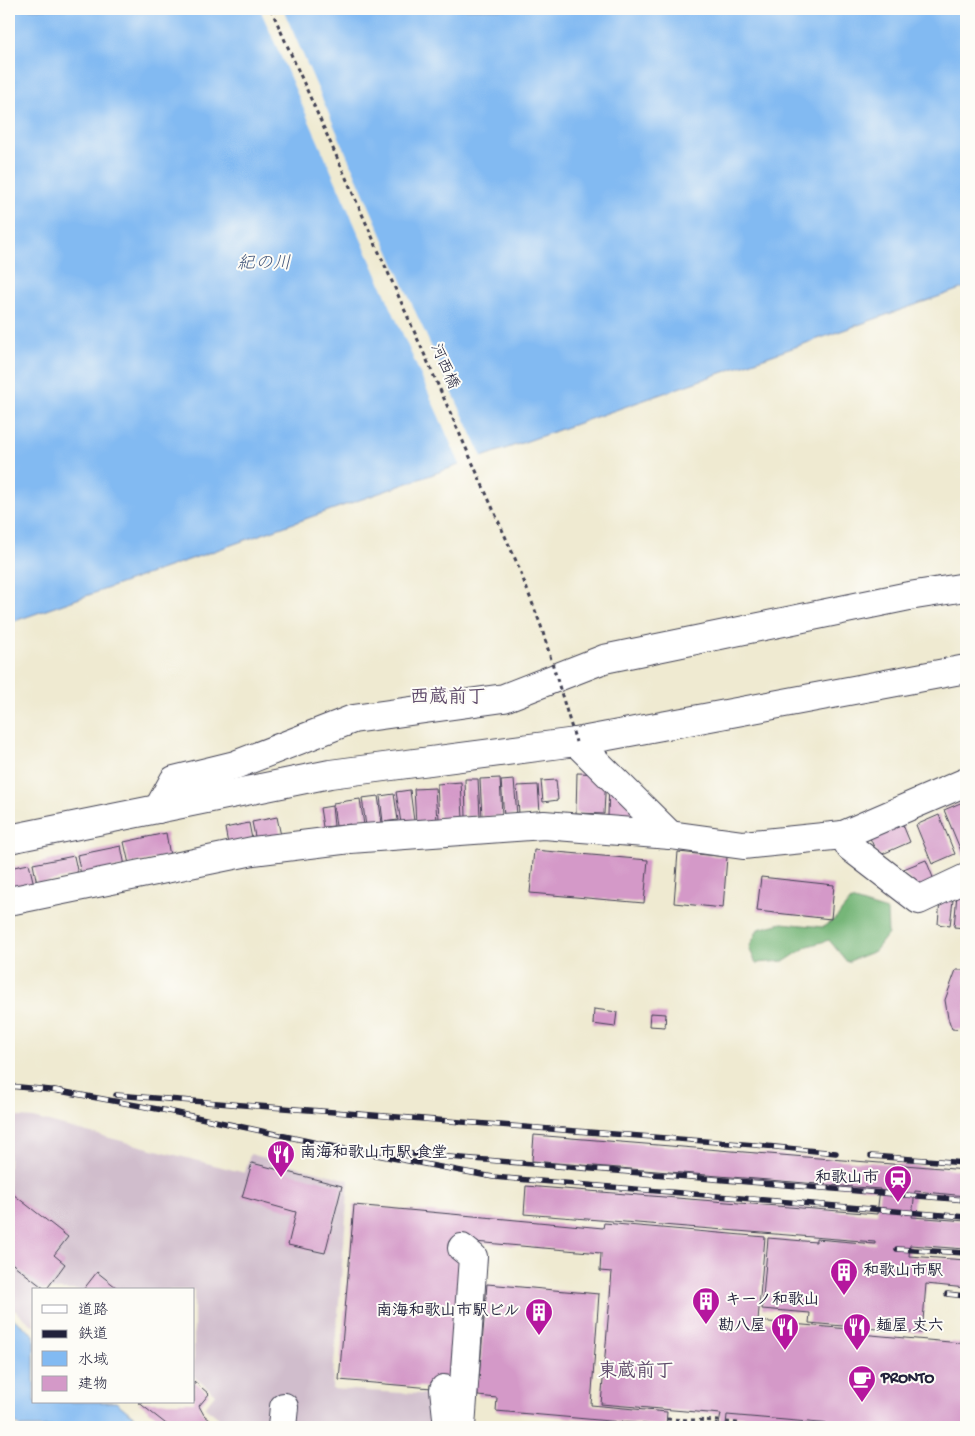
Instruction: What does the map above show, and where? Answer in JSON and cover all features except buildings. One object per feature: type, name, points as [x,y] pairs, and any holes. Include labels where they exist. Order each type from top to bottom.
[{"type":"street","points":[[158,809],[174,780],[235,765],[353,719],[504,698],[604,659],[908,596],[966,587]]},
{"type":"street","points":[[9,840],[330,774],[576,742],[966,669]]},
{"type":"street","points":[[576,742],[670,835]]},
{"type":"street","points":[[9,901],[253,851],[350,839],[544,825],[670,835],[743,845],[843,835],[966,782]]},
{"type":"street","points":[[843,835],[850,847],[919,900],[966,878]]},
{"type":"street","points":[[461,1427],[473,1257],[462,1248]]},
{"type":"street","points":[[444,1389],[448,1427]]},
{"type":"path","name":"河西橋","points":[[271,9],[517,563],[541,626],[576,742]]},
{"type":"path","points":[[667,1419],[719,1422]]},
{"type":"path","points":[[726,1422],[739,1423],[743,1427]]},
{"type":"shaded area","points":[[9,1116],[33,1118],[245,1173],[250,1154],[349,1180],[332,1389],[438,1395],[437,1427],[230,1427],[205,1407],[215,1394],[195,1378],[195,1288],[32,1288],[32,1324],[9,1306]]},
{"type":"green space","points":[[851,900],[887,911],[888,934],[875,951],[847,962],[829,940],[808,946],[785,961],[756,963],[749,948],[758,929],[782,923],[823,927],[836,918]]},
{"type":"water","name":"紀の川","points":[[9,9],[966,9],[966,287],[9,623]]},
{"type":"water","points":[[9,1315],[32,1333],[32,1404],[118,1404],[147,1427],[21,1427],[9,1418]]},
{"type":"pier","points":[[260,9],[283,9],[415,311],[483,459],[461,467]]},
{"type":"railway","points":[[9,1086],[61,1091]]},
{"type":"railway","points":[[54,1090],[168,1111],[345,1149],[493,1177],[966,1217]]},
{"type":"railway","points":[[116,1095],[836,1153]]},
{"type":"railway","points":[[401,1153],[966,1200]]},
{"type":"railway","points":[[871,1156],[966,1163]]},
{"type":"railway","points":[[897,1249],[966,1253]]},
{"type":"railway","points":[[947,1294],[966,1296]]},
{"type":"place","name":"南海和歌山市駅 食堂","points":[[281,1178]]},
{"type":"place","name":"和歌山市","points":[[898,1203]]},
{"type":"place","name":"和歌山市駅","points":[[844,1296]]},
{"type":"place","name":"キーノ和歌山","points":[[706,1325]]},
{"type":"place","name":"南海和歌山市駅ビル","points":[[539,1336]]},
{"type":"place","name":"勘八屋","points":[[785,1351]]},
{"type":"place","name":"麺屋 丈六","points":[[857,1351]]},
{"type":"place","name":"PRONTO","points":[[862,1403]]},
{"type":"district","name":"西蔵前丁","points":[[448,698]]},
{"type":"district","name":"東蔵前丁","points":[[636,1372]]}]
